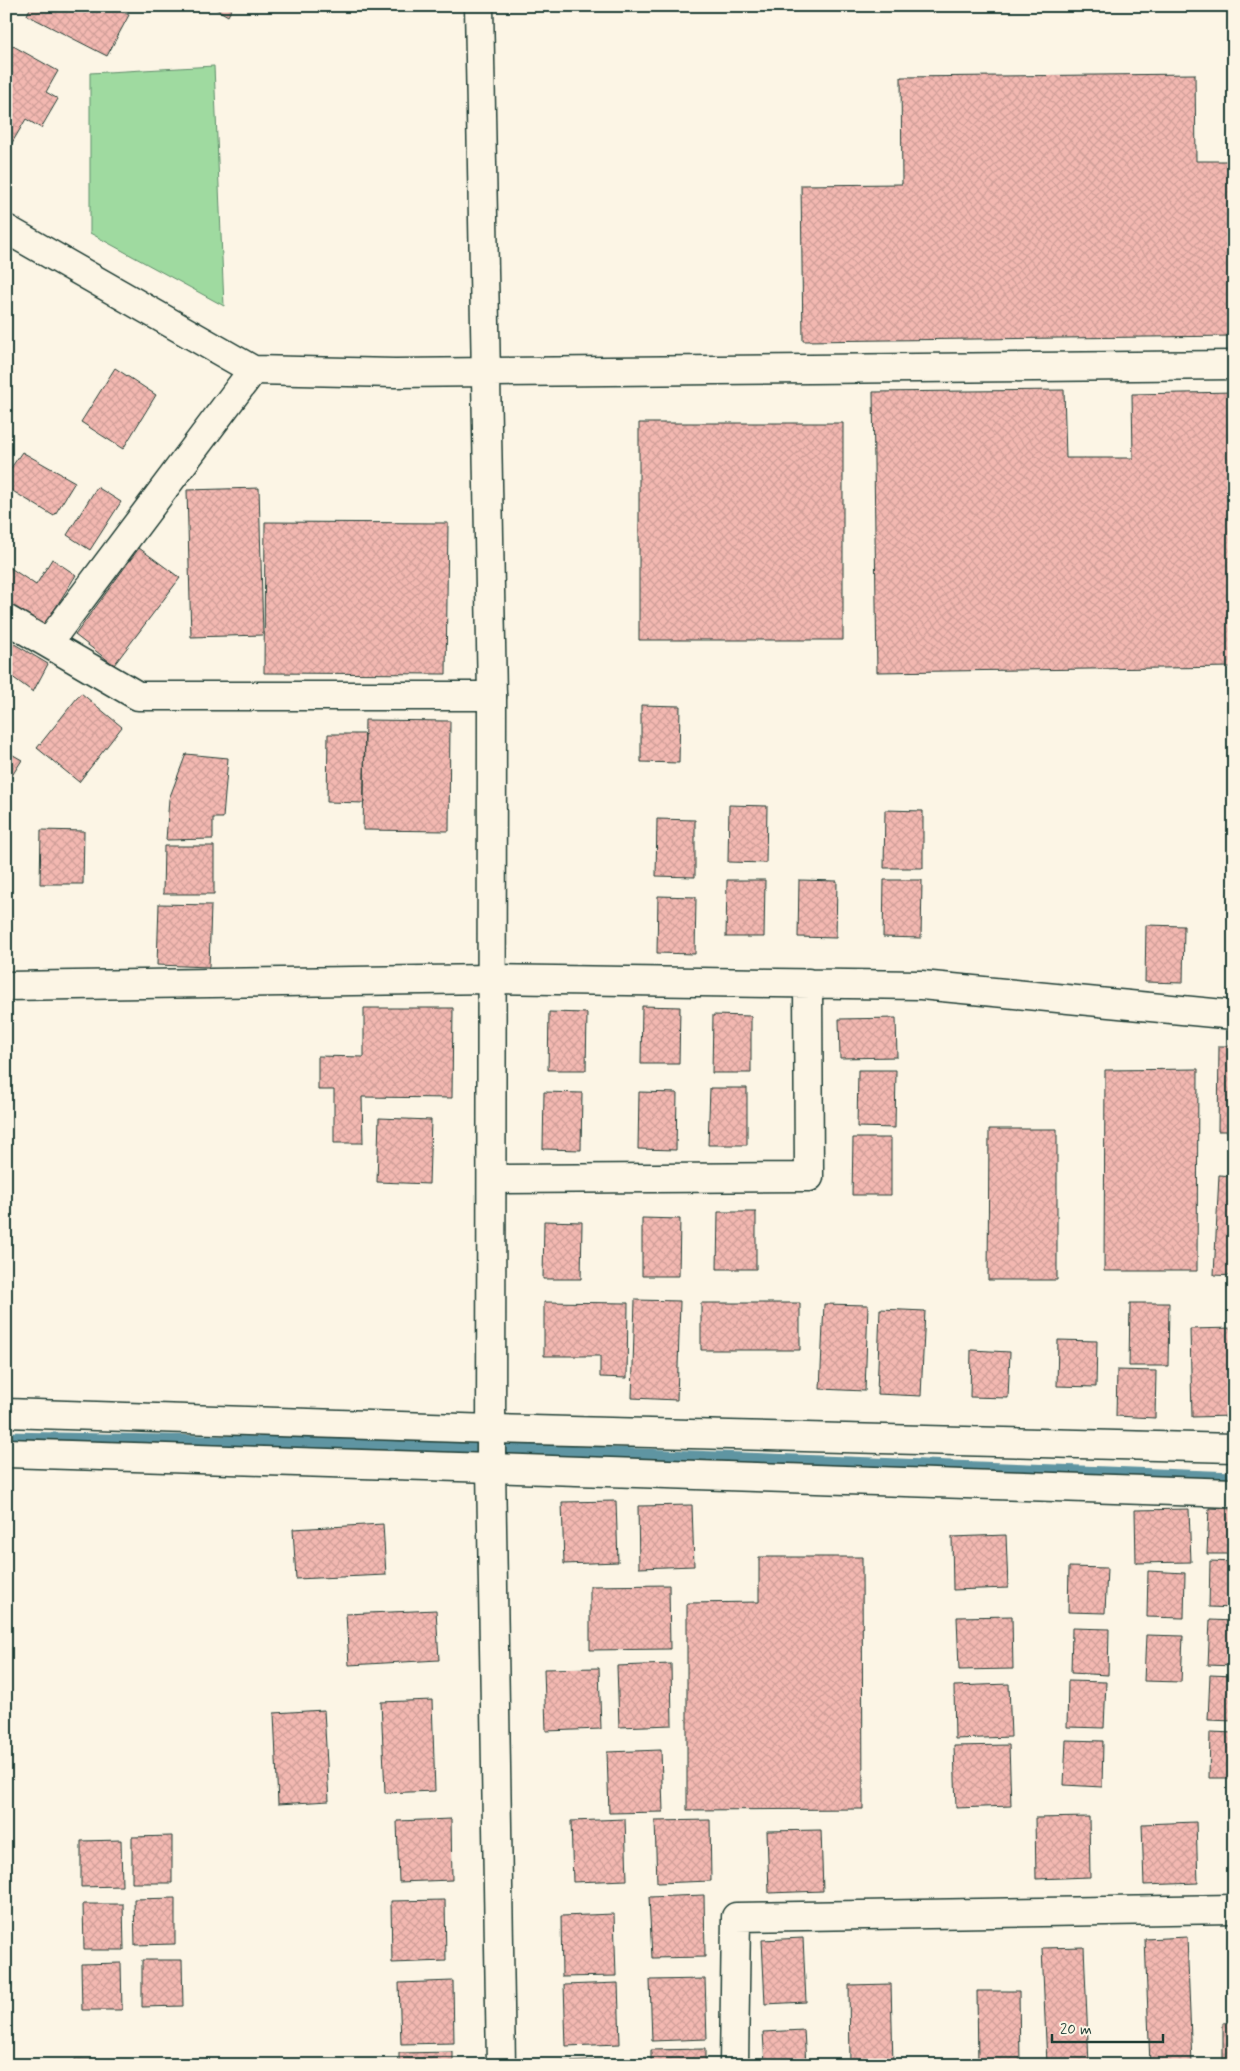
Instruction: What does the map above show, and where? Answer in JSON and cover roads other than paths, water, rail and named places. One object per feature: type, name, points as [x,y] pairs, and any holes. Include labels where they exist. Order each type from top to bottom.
[{"type":"street","points":[[479,6],[492,696],[491,1468],[501,2065]]},
{"type":"street","points":[[6,229],[254,370],[395,373],[1234,365]]},
{"type":"street","points":[[48,643],[254,370]]},
{"type":"street","points":[[6,619],[138,696],[492,696]]},
{"type":"street","points":[[6,986],[492,979],[921,984],[1234,1015]]},
{"type":"street","points":[[492,1179],[809,1176],[808,983]]},
{"type":"street","points":[[6,1413],[492,1429],[1234,1448]]},
{"type":"street","points":[[6,1453],[1234,1493]]},
{"type":"street","points":[[734,2065],[736,1917],[1234,1909]]},
{"type":"waterway","points":[[6,1437],[408,1445],[1234,1477]]}]
